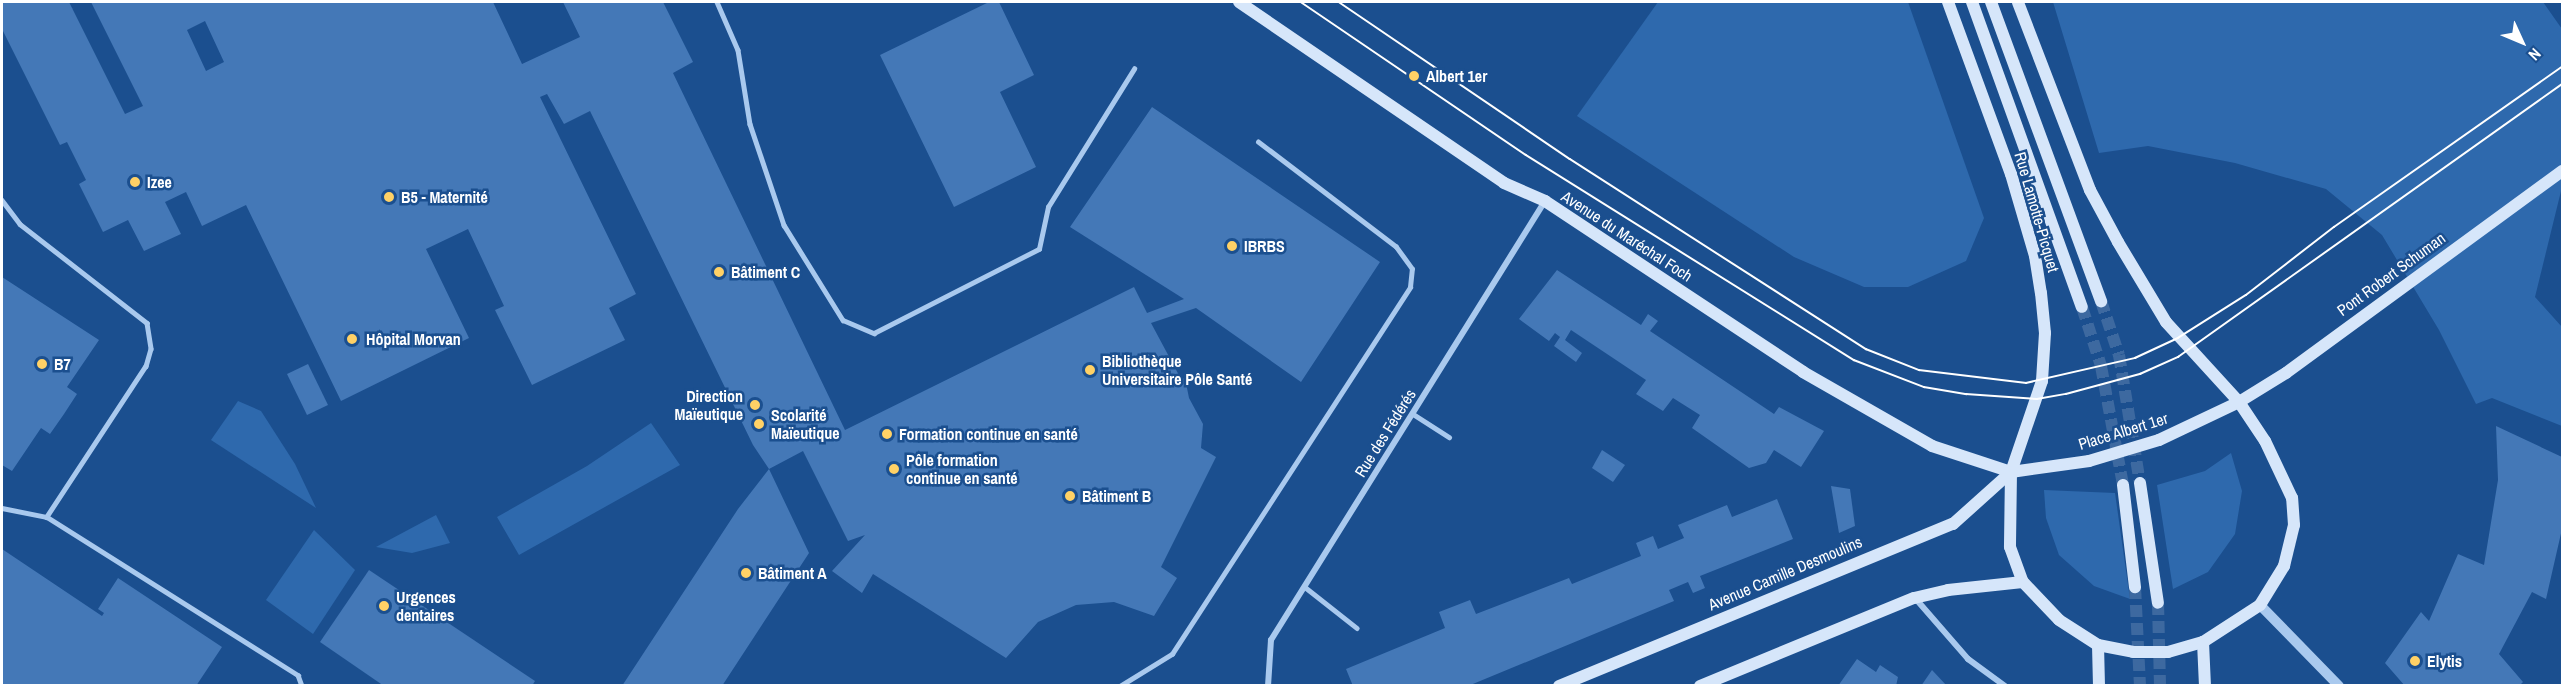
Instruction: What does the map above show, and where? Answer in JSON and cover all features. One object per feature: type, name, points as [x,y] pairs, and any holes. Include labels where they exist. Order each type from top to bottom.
[{"type":"main road","name":"Avenue du Maréchal Foch","points":[[1239,2],[1504,183],[1545,201],[1803,372],[1932,446],[2011,472]]},
{"type":"main road","name":"Rue Lamotte-Picquet","points":[[1948,2],[2011,174],[2035,255],[2041,293],[2045,333],[2042,381],[2011,472]]},
{"type":"main road","name":"Rue Lamotte-Picquet","points":[[1972,2],[2082,307]]},
{"type":"main road","name":"Rue Lamotte-Picquet","points":[[1992,2],[2101,302]]},
{"type":"main road","points":[[2011,472],[2010,547],[2023,582],[2059,620],[2098,645],[2133,652],[2168,651],[2203,642],[2260,605],[2283,566],[2294,525],[2292,498],[2265,441],[2239,402],[2166,322],[2090,190],[2018,2]]},
{"type":"main road","name":"Pont Robert Schuman","points":[[2239,402],[2286,374],[2387,297],[2562,171]]},
{"type":"main road","name":"Place Albert 1er","points":[[2011,472],[2089,461],[2159,440],[2239,402]]},
{"type":"main road","name":"Avenue Camille Desmoulins","points":[[1559,686],[1953,525],[2011,472]]},
{"type":"main road","points":[[2140,483],[2158,603]]},
{"type":"main road","points":[[2123,485],[2136,587]]},
{"type":"main road","points":[[1700,686],[1914,598],[1948,590],[2023,582]]},
{"type":"main road","points":[[2203,642],[2205,686]]},
{"type":"main road","points":[[2098,645],[2099,686]]},
{"type":"street","name":"Rue des Fédérés","points":[[1268,686],[1271,640],[1545,201]]},
{"type":"street","points":[[1914,598],[1968,659],[2005,686]]},
{"type":"street","points":[[2260,605],[2338,686]]},
{"type":"lane","points":[[717,2],[738,50],[750,124],[784,225],[843,320],[874,333],[1040,249],[1048,207],[1134,69]]},
{"type":"lane","points":[[1120,686],[1172,654],[1410,287],[1412,269],[1396,247],[1258,142]]},
{"type":"lane","points":[[2,200],[20,224],[147,323],[151,349],[146,366],[47,517]]},
{"type":"lane","points":[[1413,414],[1449,437]]},
{"type":"lane","points":[[2,508],[47,517],[298,675],[302,686]]},
{"type":"lane","points":[[1305,587],[1357,628]]},
{"type":"shaded area","points":[[1658,2],[1908,2],[1984,218],[1966,261],[1908,287],[1864,287],[1794,257],[1577,116]]},
{"type":"shaded area","points":[[2053,2],[2543,2],[2562,29],[2562,187],[2535,297],[2562,327],[2562,426],[2492,398],[2476,404],[2439,330],[2382,235],[2326,189],[2235,163],[2148,146],[2099,153]]},
{"type":"shaded area","points":[[238,401],[261,411],[295,464],[316,508],[211,440]]},
{"type":"shaded area","points":[[651,423],[680,465],[519,555],[497,517],[587,466]]},
{"type":"shaded area","points":[[2231,453],[2242,491],[2235,534],[2208,572],[2173,589],[2157,485],[2205,471]]},
{"type":"shaded area","points":[[2044,490],[2115,493],[2130,599],[2094,586],[2059,555],[2046,518]]},
{"type":"shaded area","points":[[436,515],[450,543],[412,553],[376,547]]},
{"type":"shaded area","points":[[314,530],[355,570],[313,634],[266,600]]},
{"type":"building","points":[[2,2],[69,2],[125,114],[143,106],[91,2],[493,2],[522,64],[580,37],[563,2],[663,2],[693,62],[673,73],[845,430],[1134,287],[1147,313],[1184,299],[1070,227],[1152,107],[1380,262],[1301,382],[1196,308],[1151,323],[1181,379],[1185,378],[1189,398],[1203,424],[1201,448],[1216,457],[1161,567],[1177,578],[1154,616],[1114,602],[1076,605],[1038,622],[1006,658],[873,574],[862,593],[832,571],[865,535],[848,541],[803,451],[769,469],[753,445],[590,111],[564,124],[547,94],[540,97],[636,294],[609,308],[625,340],[532,385],[495,310],[504,306],[468,229],[426,249],[469,338],[341,401],[246,205],[202,226],[186,192],[165,202],[181,234],[144,251],[128,220],[103,232],[79,184],[86,180],[67,142],[60,145],[2,29]],"holes":[[[205,21],[224,62],[206,71],[187,30]]]},
{"type":"building","points":[[989,2],[999,2],[1034,75],[1000,92],[1036,167],[954,207],[880,55]]},
{"type":"building","points":[[1557,270],[1641,325],[1648,314],[1658,321],[1650,331],[1774,414],[1779,407],[1824,431],[1801,467],[1774,450],[1766,463],[1749,468],[1692,428],[1700,415],[1673,398],[1663,411],[1636,394],[1646,380],[1571,330],[1565,340],[1582,353],[1576,362],[1554,346],[1560,337],[1555,333],[1549,341],[1519,319]]},
{"type":"building","name":"B7","points":[[2,277],[99,340],[67,387],[77,394],[64,414],[50,434],[41,428],[12,471],[2,465]]},
{"type":"building","points":[[308,364],[328,405],[307,415],[287,374]]},
{"type":"building","points":[[2496,426],[2562,457],[2562,529],[2546,599],[2532,592],[2499,654],[2523,682],[2519,686],[2405,686],[2385,663],[2421,612],[2429,621],[2458,554],[2484,565],[2498,480]]},
{"type":"building","points":[[1602,450],[1625,465],[1613,482],[1592,468]]},
{"type":"building","name":"Bâtiment A","points":[[769,469],[809,553],[722,686],[622,686],[738,509]]},
{"type":"building","points":[[1831,486],[1850,489],[1855,526],[1839,533]]},
{"type":"building","points":[[1777,499],[1793,539],[1700,576],[1705,588],[1693,593],[1688,582],[1669,590],[1674,601],[1468,686],[1353,686],[1346,669],[1445,628],[1439,612],[1470,600],[1476,614],[1569,578],[1572,584],[1641,556],[1636,543],[1653,536],[1658,549],[1684,538],[1678,525],[1727,505],[1732,517]]},
{"type":"building","points":[[2,549],[102,616],[104,613],[98,609],[118,578],[222,647],[196,686],[2,686]]},
{"type":"building","name":"Urgences dentaires","points":[[369,570],[535,681],[532,686],[384,686],[320,642]]},
{"type":"building","points":[[1857,659],[1876,672],[1880,665],[1898,677],[1896,686],[1838,686]]},
{"type":"building","points":[[1932,670],[1947,686],[1921,686]]},
{"type":"tunnel","points":[[2101,301],[2119,355],[2140,483]]},
{"type":"tunnel","points":[[2082,307],[2101,366],[2123,485]]},
{"type":"tunnel","points":[[2135,587],[2140,686]]},
{"type":"tunnel","points":[[2158,603],[2160,686]]},
{"type":"tram line","points":[[1301,2],[1526,155],[1854,360],[1924,387],[1966,394],[2037,399],[2066,394],[2140,374],[2178,357],[2562,84]]},
{"type":"tram line","points":[[1339,2],[1570,159],[1866,349],[1919,370],[2026,383],[2135,358],[2178,338],[2246,295],[2334,227],[2562,67]]},
{"type":"place","name":"Albert 1er","points":[[1414,76]]},
{"type":"place","name":"Izee","points":[[135,182]]},
{"type":"place","name":"B5 - Maternité","points":[[389,197]]},
{"type":"place","name":"IBRBS","points":[[1232,246]]},
{"type":"place","name":"Bâtiment C","points":[[719,272]]},
{"type":"place","name":"Hôpital Morvan","points":[[352,339]]},
{"type":"place","name":"B7","points":[[42,364]]},
{"type":"place","name":"Bibliothèque Universitaire Pôle Santé","points":[[1090,370]]},
{"type":"place","name":"Direction Maïeutique","points":[[755,405]]},
{"type":"place","name":"Scolarité Maïeutique","points":[[759,424]]},
{"type":"place","name":"Formation continue en santé","points":[[887,434]]},
{"type":"place","name":"Pôle formation continue en santé","points":[[894,469]]},
{"type":"place","name":"Bâtiment B","points":[[1070,496]]},
{"type":"place","name":"Bâtiment A","points":[[746,573]]},
{"type":"place","name":"Urgences dentaires","points":[[384,606]]},
{"type":"place","name":"Elytis","points":[[2415,661]]}]
